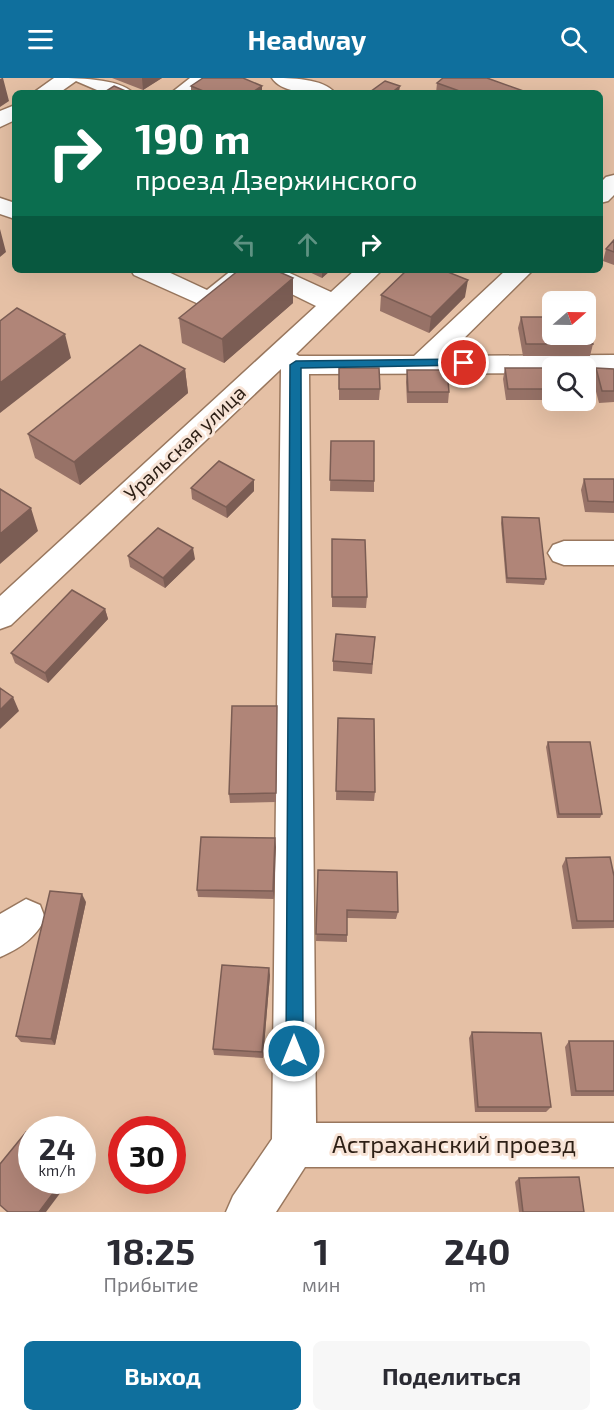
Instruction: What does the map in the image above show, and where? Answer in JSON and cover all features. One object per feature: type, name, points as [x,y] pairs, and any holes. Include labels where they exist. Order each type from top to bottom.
[{"type":"street","points":[[49,90],[68,78]]},
{"type":"street","points":[[85,78],[115,90]]},
{"type":"street","points":[[186,90],[204,78]]},
{"type":"street","points":[[282,78],[316,90]]},
{"type":"street","points":[[149,273],[210,301],[243,273]]},
{"type":"street","points":[[269,273],[334,304]]},
{"type":"street","name":"Уральская улица","points":[[0,616],[287,361],[334,304],[367,273]]},
{"type":"street","points":[[422,363],[518,273]]},
{"type":"street","points":[[249,1212],[294,1145],[287,361],[614,364]]},
{"type":"street","points":[[564,553],[614,553]]},
{"type":"street","name":"Астраханский проезд","points":[[294,1145],[614,1145]]},
{"type":"building","points":[[203,78],[243,78],[262,86],[256,90],[201,90],[191,86]]},
{"type":"building","points":[[443,78],[487,78],[521,90],[457,90],[437,83]]},
{"type":"building","points":[[385,81],[400,86],[395,90],[373,90]]},
{"type":"building","points":[[114,86],[123,90],[108,90]]},
{"type":"building","points":[[614,240],[614,252],[606,249]]},
{"type":"building","points":[[235,273],[282,273],[293,278],[222,339],[179,318]]},
{"type":"building","points":[[404,273],[450,273],[468,280],[431,317],[381,295]]},
{"type":"building","points":[[17,308],[65,334],[0,383],[0,321]]},
{"type":"building","points":[[521,317],[542,317],[542,344],[526,344]]},
{"type":"building","points":[[140,345],[185,369],[74,462],[28,434]]},
{"type":"building","points":[[339,368],[379,368],[380,389],[339,389]]},
{"type":"building","points":[[505,368],[542,368],[542,389],[508,389]]},
{"type":"building","points":[[596,368],[614,369],[614,391],[602,391]]},
{"type":"building","points":[[407,370],[447,370],[449,392],[408,392]]},
{"type":"building","points":[[331,441],[374,441],[374,481],[330,480]]},
{"type":"building","points":[[219,461],[254,480],[226,507],[191,488]]},
{"type":"building","points":[[584,479],[614,479],[614,502],[588,501]]},
{"type":"building","points":[[0,489],[31,508],[0,534]]},
{"type":"building","points":[[502,517],[539,518],[546,579],[507,578]]},
{"type":"building","points":[[158,528],[193,548],[163,578],[128,556]]},
{"type":"building","points":[[332,539],[365,540],[367,597],[332,597]]},
{"type":"building","points":[[72,590],[105,609],[45,673],[11,653]]},
{"type":"building","points":[[336,634],[375,637],[372,664],[333,661]]},
{"type":"building","points":[[0,688],[13,697],[0,710]]},
{"type":"building","points":[[232,706],[277,706],[276,793],[229,794]]},
{"type":"building","points":[[338,718],[374,719],[375,792],[336,791]]},
{"type":"building","points":[[548,742],[590,742],[602,814],[559,814]]},
{"type":"building","points":[[201,837],[275,838],[273,891],[197,890]]},
{"type":"building","points":[[610,857],[614,876],[614,921],[577,921],[566,858]]},
{"type":"building","points":[[318,870],[397,872],[398,912],[347,910],[347,935],[316,934]]},
{"type":"building","points":[[50,891],[82,894],[51,1039],[16,1036]]},
{"type":"building","points":[[222,965],[269,968],[262,1052],[213,1049]]},
{"type":"building","points":[[472,1032],[541,1033],[551,1107],[478,1107]]},
{"type":"building","points":[[569,1041],[614,1041],[614,1091],[576,1091]]},
{"type":"building","points":[[18,1142],[18,1194],[52,1194],[39,1212],[8,1212],[0,1205],[0,1164]]},
{"type":"building","points":[[579,1177],[584,1212],[523,1212],[519,1178]]},
{"type":"route","points":[[294,1051],[296,365],[464,363]]}]
